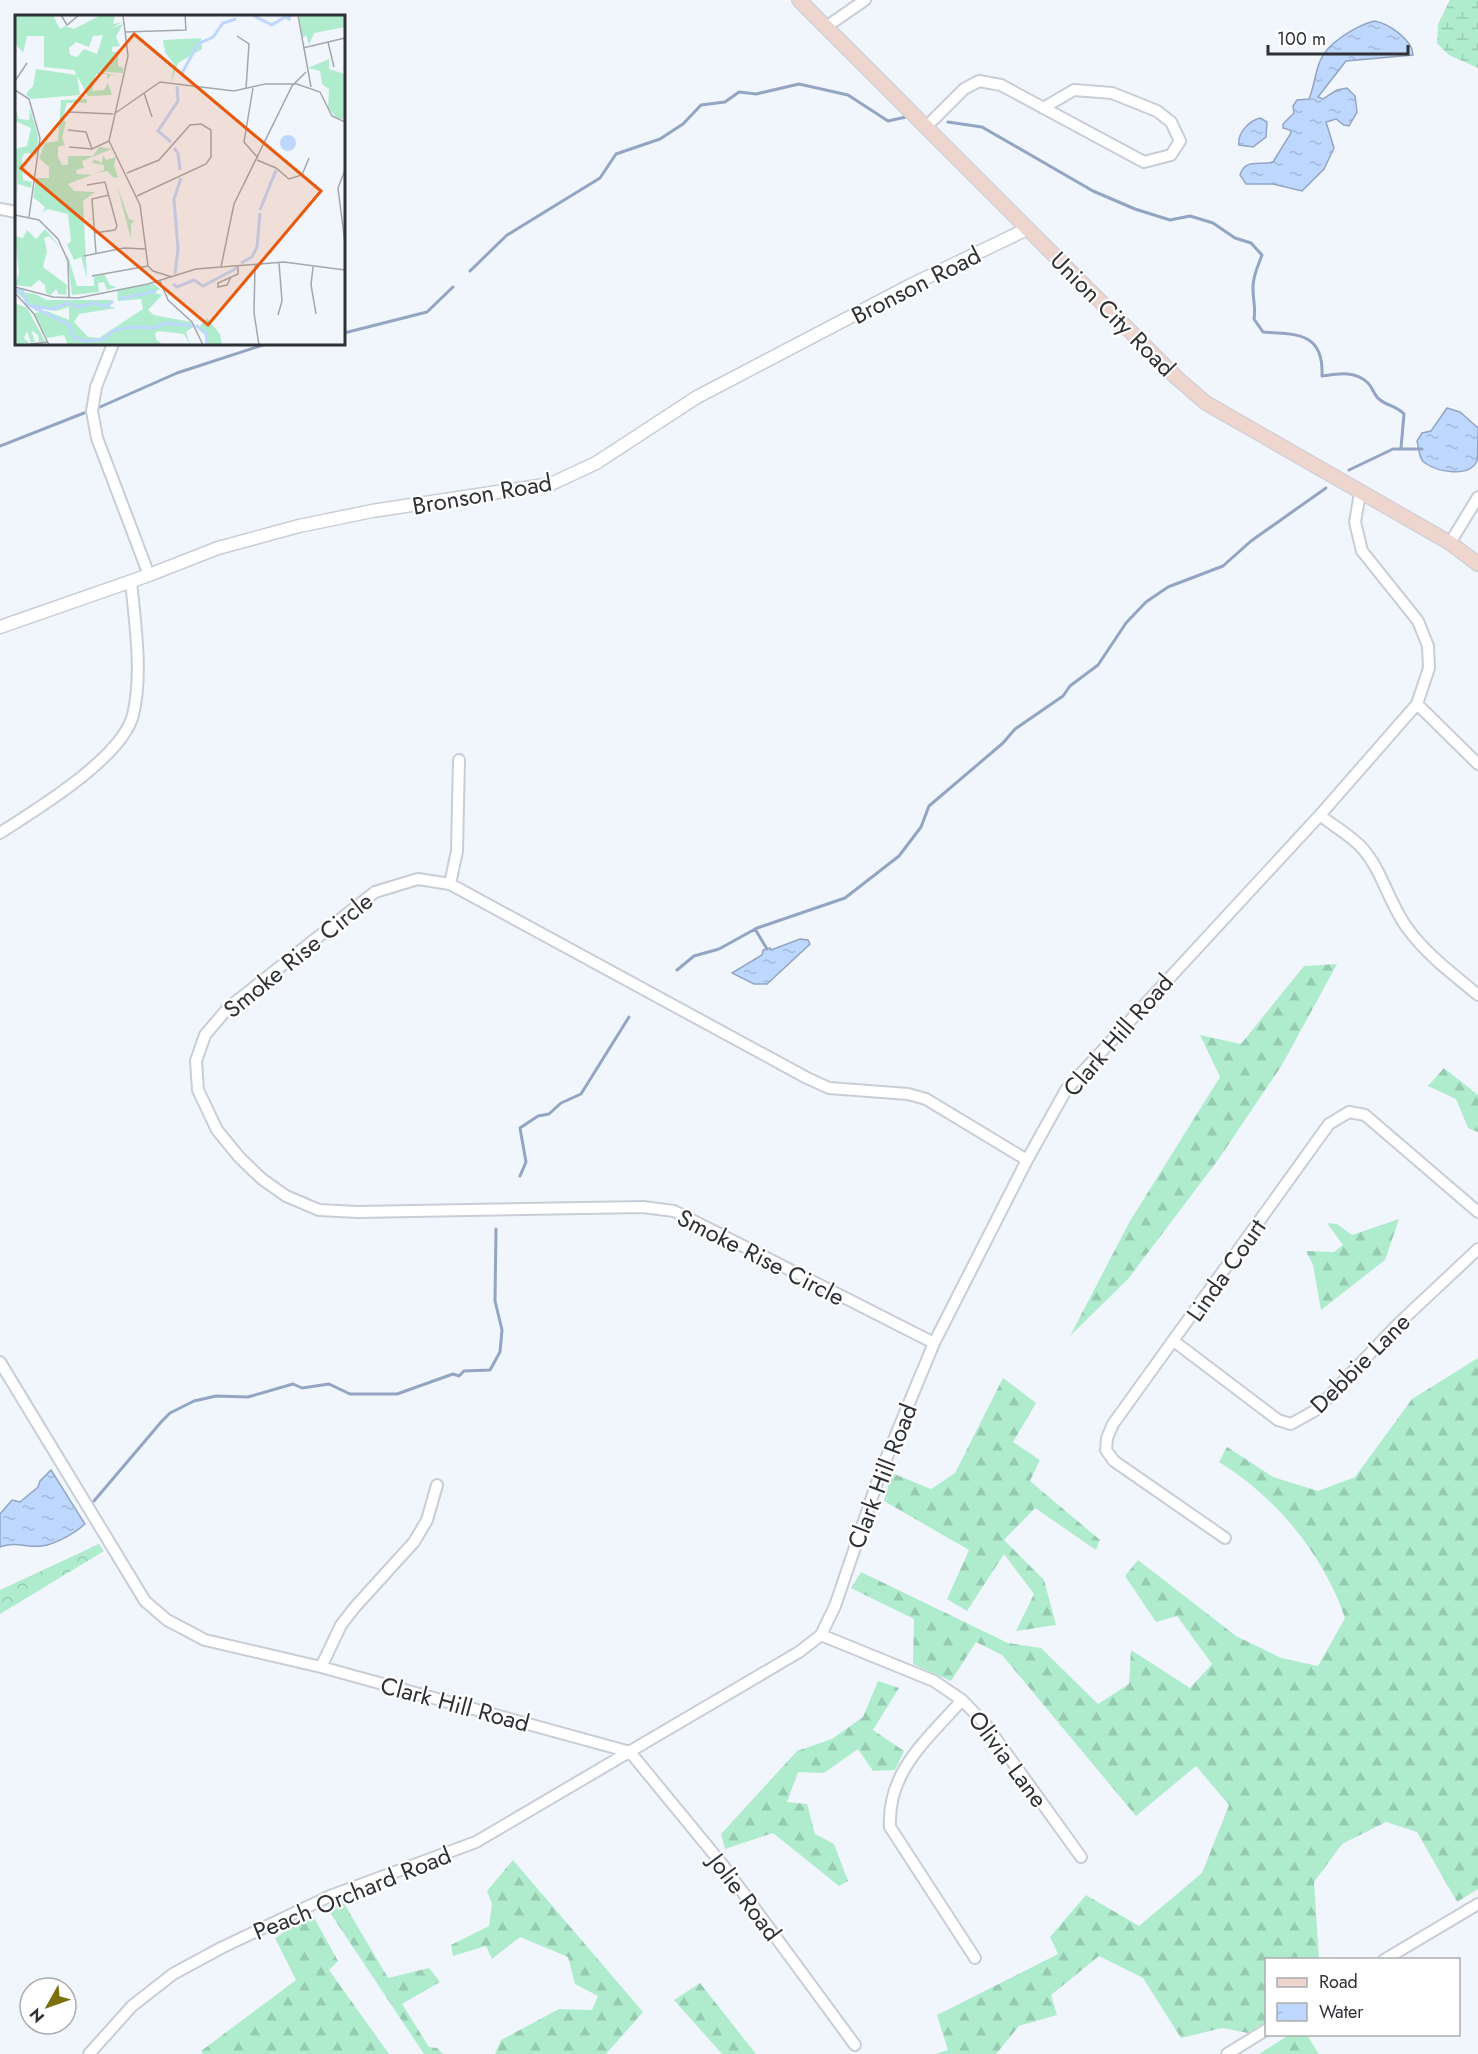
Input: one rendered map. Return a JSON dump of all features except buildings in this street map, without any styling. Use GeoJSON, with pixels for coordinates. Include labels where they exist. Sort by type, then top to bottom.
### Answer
{"type":"FeatureCollection","features":[{"type":"Feature","properties":{"kind":"main road","name":"Union City Road"},"geometry":{"type":"LineString","coordinates":[[799,0],[1177,378],[1206,403],[1450,543],[1478,564]]}},
{"type":"Feature","properties":{"kind":"street"},"geometry":{"type":"LineString","coordinates":[[826,27],[865,0]]}},
{"type":"Feature","properties":{"kind":"street"},"geometry":{"type":"LineString","coordinates":[[926,126],[964,89],[980,81],[1001,85],[1043,108],[1144,162],[1171,156],[1180,141],[1171,122],[1157,111],[1112,93],[1074,90],[1043,108]]}},
{"type":"Feature","properties":{"kind":"street"},"geometry":{"type":"LineString","coordinates":[[0,209],[15,212]]}},
{"type":"Feature","properties":{"kind":"street","name":"Bronson Road"},"geometry":{"type":"LineString","coordinates":[[0,627],[149,575],[218,548],[299,526],[372,512],[551,484],[565,479],[596,463],[698,397],[911,285],[1027,229]]}},
{"type":"Feature","properties":{"kind":"street"},"geometry":{"type":"LineString","coordinates":[[113,345],[96,387],[92,411],[100,447],[149,575]]}},
{"type":"Feature","properties":{"kind":"street","name":"Clark Hill Road"},"geometry":{"type":"LineString","coordinates":[[0,1362],[145,1601],[167,1620],[205,1640],[321,1667],[630,1752],[799,1652],[822,1635],[835,1606],[881,1471],[934,1343],[1027,1160],[1066,1090],[1320,815],[1417,704],[1429,668],[1428,646],[1418,621],[1362,551],[1355,522],[1360,493]]}},
{"type":"Feature","properties":{"kind":"street"},"geometry":{"type":"LineString","coordinates":[[1450,543],[1478,497]]}},
{"type":"Feature","properties":{"kind":"street"},"geometry":{"type":"LineString","coordinates":[[0,833],[63,790],[104,757],[122,738],[133,716],[135,693],[135,628],[131,581]]}},
{"type":"Feature","properties":{"kind":"street"},"geometry":{"type":"LineString","coordinates":[[1417,704],[1478,764]]}},
{"type":"Feature","properties":{"kind":"street"},"geometry":{"type":"LineString","coordinates":[[450,884],[457,851],[459,760]]}},
{"type":"Feature","properties":{"kind":"street"},"geometry":{"type":"LineString","coordinates":[[1320,815],[1362,848],[1377,869],[1394,909],[1409,931],[1431,956],[1478,995]]}},
{"type":"Feature","properties":{"kind":"street","name":"Smoke Rise Circle"},"geometry":{"type":"LineString","coordinates":[[934,1343],[674,1211],[643,1207],[358,1212],[319,1210],[286,1196],[240,1158],[217,1130],[198,1090],[196,1061],[205,1035],[228,1008],[375,892],[394,884],[418,879],[450,884],[807,1078],[829,1088],[908,1094],[926,1099],[1027,1160]]}},
{"type":"Feature","properties":{"kind":"street","name":"Linda Court"},"geometry":{"type":"LineString","coordinates":[[1225,1538],[1114,1461],[1106,1450],[1107,1438],[1113,1424],[1175,1342],[1329,1124],[1349,1112],[1365,1115],[1478,1212]]}},
{"type":"Feature","properties":{"kind":"street","name":"Debbie Lane"},"geometry":{"type":"LineString","coordinates":[[1175,1342],[1278,1420],[1291,1424],[1316,1410],[1398,1324],[1478,1249]]}},
{"type":"Feature","properties":{"kind":"street"},"geometry":{"type":"LineString","coordinates":[[321,1667],[341,1625],[355,1606],[414,1542],[427,1520],[437,1485]]}},
{"type":"Feature","properties":{"kind":"street","name":"Olivia Lane"},"geometry":{"type":"LineString","coordinates":[[822,1635],[934,1681],[962,1700],[986,1725],[1081,1857]]}},
{"type":"Feature","properties":{"kind":"street"},"geometry":{"type":"LineString","coordinates":[[962,1700],[910,1759],[899,1778],[889,1806],[890,1827],[975,1958]]}},
{"type":"Feature","properties":{"kind":"street","name":"Jolie Road"},"geometry":{"type":"LineString","coordinates":[[630,1752],[722,1864],[855,2045]]}},
{"type":"Feature","properties":{"kind":"street","name":"Peach Orchard Road"},"geometry":{"type":"LineString","coordinates":[[89,2054],[132,2006],[173,1974],[221,1948],[330,1896],[476,1842],[630,1752]]}},
{"type":"Feature","properties":{"kind":"street"},"geometry":{"type":"LineString","coordinates":[[1386,1958],[1478,1904]]}},
{"type":"Feature","properties":{"kind":"street"},"geometry":{"type":"LineString","coordinates":[[1227,2054],[1265,2031]]}},
{"type":"Feature","properties":{"kind":"green space"},"geometry":{"type":"Polygon","coordinates":[[[1450,0],[1478,0],[1478,68],[1449,55],[1437,43],[1438,24],[1450,0]]]}},
{"type":"Feature","properties":{"kind":"green space"},"geometry":{"type":"Polygon","coordinates":[[[1337,964],[1282,1065],[1218,1160],[1128,1279],[1070,1336],[1130,1221],[1220,1077],[1200,1035],[1241,1044],[1304,966],[1337,964]]]}},
{"type":"Feature","properties":{"kind":"green space"},"geometry":{"type":"Polygon","coordinates":[[[1444,1068],[1478,1095],[1478,1132],[1468,1128],[1456,1099],[1428,1086],[1444,1068]]]}},
{"type":"Feature","properties":{"kind":"green space"},"geometry":{"type":"Polygon","coordinates":[[[1399,1219],[1385,1260],[1321,1310],[1313,1265],[1306,1251],[1334,1252],[1343,1245],[1327,1223],[1337,1224],[1352,1235],[1399,1219]]]}},
{"type":"Feature","properties":{"kind":"green space"},"geometry":{"type":"Polygon","coordinates":[[[1478,1358],[1478,1889],[1457,1902],[1417,1832],[1386,1822],[1342,1844],[1314,1882],[1319,1958],[1265,1958],[1265,2023],[1248,2033],[1222,2028],[1181,2038],[1143,1978],[1099,1956],[1051,1995],[1057,2015],[1019,2026],[996,2054],[935,2054],[948,2050],[937,2015],[1058,1954],[1050,1937],[1086,1895],[1139,1926],[1202,1873],[1229,1805],[1196,1766],[1136,1816],[1002,1655],[976,1642],[951,1681],[913,1664],[914,1619],[851,1588],[861,1572],[1008,1643],[1041,1648],[1098,1704],[1129,1684],[1131,1650],[1190,1688],[1212,1664],[1177,1616],[1156,1622],[1125,1576],[1138,1560],[1236,1636],[1281,1658],[1318,1666],[1345,1618],[1336,1595],[1311,1550],[1295,1529],[1259,1492],[1219,1462],[1227,1447],[1273,1477],[1318,1491],[1355,1477],[1412,1399],[1478,1358]]]}},
{"type":"Feature","properties":{"kind":"green space"},"geometry":{"type":"Polygon","coordinates":[[[1003,1378],[1036,1403],[1013,1442],[1040,1460],[1030,1481],[1100,1540],[1096,1550],[1035,1508],[1004,1540],[1044,1580],[1056,1625],[1016,1631],[1034,1594],[1004,1554],[967,1611],[947,1599],[969,1550],[884,1501],[892,1473],[931,1489],[955,1473],[1003,1378]]]}},
{"type":"Feature","properties":{"kind":"green space"},"geometry":{"type":"Polygon","coordinates":[[[99,1544],[104,1551],[0,1614],[0,1590],[99,1544]]]}},
{"type":"Feature","properties":{"kind":"green space"},"geometry":{"type":"Polygon","coordinates":[[[878,1681],[899,1688],[873,1730],[904,1751],[895,1770],[873,1771],[858,1749],[824,1773],[798,1772],[787,1802],[807,1804],[815,1834],[834,1844],[848,1881],[839,1886],[773,1833],[725,1849],[721,1834],[797,1751],[832,1739],[863,1717],[878,1681]]]}},
{"type":"Feature","properties":{"kind":"green space"},"geometry":{"type":"Polygon","coordinates":[[[513,1860],[643,2012],[606,2054],[495,2054],[501,2040],[559,2009],[592,2010],[598,1996],[575,1984],[568,1957],[520,1937],[492,1959],[486,1946],[453,1956],[451,1945],[489,1926],[492,1904],[487,1891],[513,1860]]]}},
{"type":"Feature","properties":{"kind":"green space"},"geometry":{"type":"Polygon","coordinates":[[[342,1900],[388,1978],[429,1968],[440,1982],[402,2004],[429,2047],[437,2048],[443,2054],[424,2054],[327,1908],[342,1900]]]}},
{"type":"Feature","properties":{"kind":"green space"},"geometry":{"type":"Polygon","coordinates":[[[312,1914],[338,1961],[329,1970],[389,2054],[203,2054],[201,2051],[296,1980],[275,1938],[312,1914]]]}},
{"type":"Feature","properties":{"kind":"green space"},"geometry":{"type":"Polygon","coordinates":[[[700,1983],[756,2054],[722,2054],[674,2000],[700,1983]]]}},
{"type":"Feature","properties":{"kind":"green space"},"geometry":{"type":"Polygon","coordinates":[[[1287,2036],[1308,2036],[1319,2054],[1259,2054],[1287,2036]]]}},
{"type":"Feature","properties":{"kind":"water"},"geometry":{"type":"Polygon","coordinates":[[[1374,21],[1399,33],[1409,44],[1413,55],[1346,61],[1318,97],[1323,99],[1337,90],[1347,88],[1355,96],[1357,112],[1349,126],[1336,119],[1326,122],[1334,148],[1324,169],[1302,191],[1273,184],[1246,184],[1240,175],[1245,166],[1273,162],[1291,133],[1290,130],[1283,128],[1283,124],[1294,113],[1293,106],[1297,100],[1309,99],[1318,66],[1324,54],[1343,36],[1374,21]]]}},
{"type":"Feature","properties":{"kind":"water"},"geometry":{"type":"Polygon","coordinates":[[[1260,118],[1267,122],[1266,137],[1253,147],[1239,145],[1240,136],[1245,128],[1260,118]]]}},
{"type":"Feature","properties":{"kind":"water"},"geometry":{"type":"Polygon","coordinates":[[[1447,408],[1460,412],[1478,428],[1477,461],[1467,470],[1453,472],[1437,469],[1425,463],[1420,457],[1417,441],[1422,433],[1431,431],[1447,408]]]}},
{"type":"Feature","properties":{"kind":"water"},"geometry":{"type":"Polygon","coordinates":[[[800,939],[808,940],[810,944],[767,984],[754,984],[732,973],[762,955],[763,950],[770,948],[771,950],[800,939]]]}},
{"type":"Feature","properties":{"kind":"water"},"geometry":{"type":"Polygon","coordinates":[[[51,1470],[85,1524],[65,1538],[47,1545],[0,1547],[0,1514],[12,1500],[20,1502],[38,1487],[40,1481],[51,1470]]]}},
{"type":"Feature","properties":{"kind":"waterway"},"geometry":{"type":"LineString","coordinates":[[470,271],[507,235],[600,178],[616,154],[660,139],[683,124],[701,105],[725,102],[739,92],[756,94],[799,84],[848,95],[888,121],[906,117]]}},
{"type":"Feature","properties":{"kind":"waterway"},"geometry":{"type":"LineString","coordinates":[[948,122],[982,127],[1093,191],[1135,209],[1170,220],[1190,216],[1213,223],[1235,238],[1251,243],[1262,255],[1253,285],[1254,319],[1263,332],[1297,335],[1313,343],[1318,351],[1322,376],[1352,375],[1368,383],[1379,399],[1404,414],[1401,448]]}},
{"type":"Feature","properties":{"kind":"waterway"},"geometry":{"type":"LineString","coordinates":[[345,333],[427,312],[453,287]]}},
{"type":"Feature","properties":{"kind":"waterway"},"geometry":{"type":"LineString","coordinates":[[100,407],[177,373],[263,345]]}},
{"type":"Feature","properties":{"kind":"waterway"},"geometry":{"type":"LineString","coordinates":[[0,446],[84,413]]}},
{"type":"Feature","properties":{"kind":"waterway"},"geometry":{"type":"LineString","coordinates":[[1349,470],[1393,449],[1422,449]]}},
{"type":"Feature","properties":{"kind":"waterway"},"geometry":{"type":"LineString","coordinates":[[677,970],[694,956],[719,949],[757,928],[845,898],[899,856],[921,827],[929,806],[1003,743],[1015,729],[1063,696],[1070,686],[1098,665],[1126,623],[1146,602],[1168,587],[1223,566],[1251,541],[1326,488]]}},
{"type":"Feature","properties":{"kind":"waterway"},"geometry":{"type":"LineString","coordinates":[[755,929],[767,949]]}},
{"type":"Feature","properties":{"kind":"waterway"},"geometry":{"type":"LineString","coordinates":[[520,1176],[526,1162],[520,1128],[538,1116],[549,1114],[561,1103],[581,1094],[629,1017]]}},
{"type":"Feature","properties":{"kind":"waterway"},"geometry":{"type":"LineString","coordinates":[[94,1501],[162,1421],[170,1413],[194,1401],[216,1396],[248,1397],[293,1384],[302,1388],[329,1384],[350,1394],[397,1394],[453,1374],[459,1376],[464,1371],[490,1370],[500,1352],[502,1330],[495,1301],[496,1229]]}}]}
